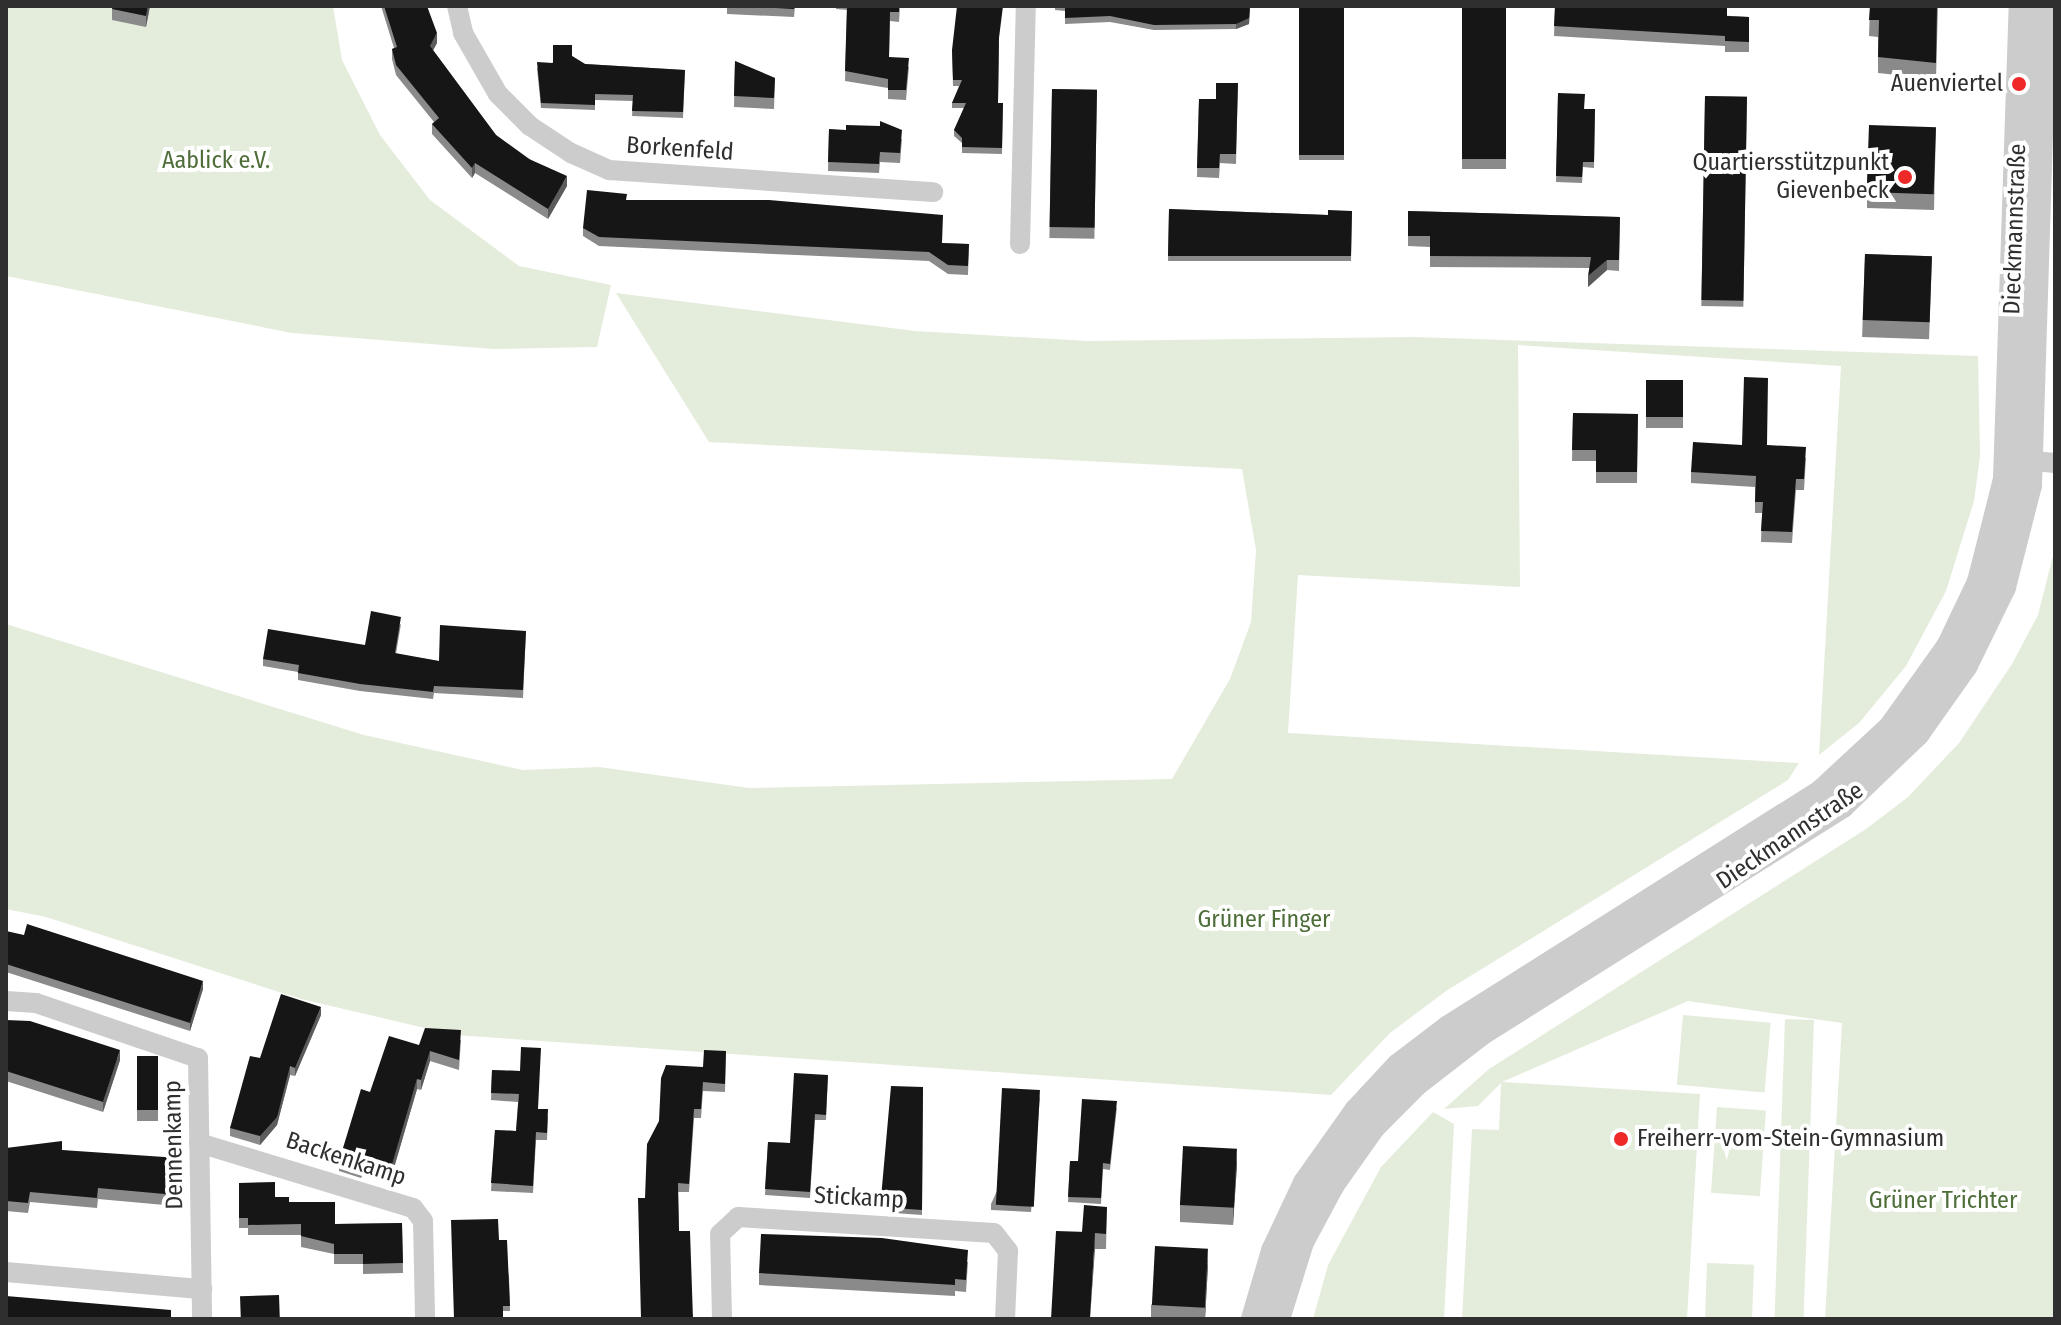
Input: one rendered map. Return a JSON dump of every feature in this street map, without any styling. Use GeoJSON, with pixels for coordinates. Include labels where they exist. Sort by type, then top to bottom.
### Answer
{"type":"FeatureCollection","features":[{"type":"Feature","properties":{"kind":"street","name":"Borkenfeld"},"geometry":{"type":"LineString","coordinates":[[457,6],[463,33],[498,94],[530,126],[609,170],[933,192]]}},
{"type":"Feature","properties":{"kind":"street"},"geometry":{"type":"LineString","coordinates":[[1020,244],[1026,6]]}},
{"type":"Feature","properties":{"kind":"street","name":"Dieckmannstraße"},"geometry":{"type":"LineString","coordinates":[[1254,1319],[1274,1251],[1306,1183],[1357,1111],[1399,1066],[1449,1028],[1821,793],[1903,715],[1949,647],[1980,582],[2001,510],[2031,460],[2022,6]]}},
{"type":"Feature","properties":{"kind":"street","name":"Dieckmannstraße"},"geometry":{"type":"LineString","coordinates":[[1277,1319],[1301,1242],[1332,1184],[1373,1126],[1416,1083],[1473,1038],[1834,811],[1917,733],[1965,665],[2003,587],[2024,515],[2031,460],[2044,6]]}},
{"type":"Feature","properties":{"kind":"street","name":"Dennenkamp"},"geometry":{"type":"LineString","coordinates":[[6,1001],[36,1003],[198,1058],[202,1319]]}},
{"type":"Feature","properties":{"kind":"street","name":"Backenkamp"},"geometry":{"type":"LineString","coordinates":[[199,1143],[413,1208],[423,1221],[425,1319]]}},
{"type":"Feature","properties":{"kind":"street","name":"Stickamp"},"geometry":{"type":"LineString","coordinates":[[722,1319],[720,1234],[738,1217],[994,1233],[1008,1251],[1005,1319]]}},
{"type":"Feature","properties":{"kind":"street"},"geometry":{"type":"LineString","coordinates":[[6,1272],[202,1289]]}},
{"type":"Feature","properties":{"kind":"green space","name":"Aablick e.V."},"geometry":{"type":"Polygon","coordinates":[[[6,6],[333,6],[342,60],[380,135],[430,200],[519,266],[611,285],[597,347],[493,349],[292,333],[6,276],[6,6]]]}},
{"type":"Feature","properties":{"kind":"green space","name":"Grüner Finger"},"geometry":{"type":"Polygon","coordinates":[[[616,293],[915,331],[1087,341],[1415,337],[1978,356],[1980,456],[1974,501],[1946,591],[1906,666],[1859,723],[1819,755],[1841,366],[1518,345],[1520,587],[1298,575],[1288,733],[1799,763],[1788,780],[1446,991],[1390,1033],[1331,1095],[455,1035],[301,999],[46,917],[6,909],[6,624],[364,735],[523,770],[599,767],[749,788],[1172,779],[1230,679],[1251,622],[1256,550],[1242,469],[709,442],[616,293]]]}},
{"type":"Feature","properties":{"kind":"green space","name":"Grüner Trichter"},"geometry":{"type":"Polygon","coordinates":[[[2055,548],[2055,1319],[1825,1319],[1842,1023],[1688,1001],[1502,1082],[1700,1094],[1687,1319],[1462,1319],[1472,1129],[1499,1130],[1501,1083],[1478,1106],[1444,1109],[1489,1069],[1866,829],[1908,797],[1959,743],[2012,664],[2038,615],[2055,548]]]}},
{"type":"Feature","properties":{"kind":"green space"},"geometry":{"type":"Polygon","coordinates":[[[1683,1015],[1771,1023],[1765,1092],[1677,1085],[1683,1015]]]}},
{"type":"Feature","properties":{"kind":"green space"},"geometry":{"type":"Polygon","coordinates":[[[1785,1019],[1814,1020],[1804,1319],[1775,1319],[1785,1019]]]}},
{"type":"Feature","properties":{"kind":"green space"},"geometry":{"type":"Polygon","coordinates":[[[1717,1107],[1766,1110],[1760,1196],[1711,1193],[1717,1107]]]}},
{"type":"Feature","properties":{"kind":"green space"},"geometry":{"type":"Polygon","coordinates":[[[1433,1112],[1454,1124],[1444,1319],[1313,1319],[1328,1265],[1381,1167],[1433,1112]]]}},
{"type":"Feature","properties":{"kind":"green space"},"geometry":{"type":"Polygon","coordinates":[[[1707,1263],[1754,1265],[1752,1319],[1705,1319],[1707,1263]]]}},
{"type":"Feature","properties":{"kind":"building"},"geometry":{"type":"Polygon","coordinates":[[[113,6],[148,6],[146,16],[112,9],[113,6]]]}},
{"type":"Feature","properties":{"kind":"building"},"geometry":{"type":"Polygon","coordinates":[[[384,6],[427,6],[437,33],[430,46],[496,135],[529,159],[567,176],[548,209],[475,163],[472,168],[432,124],[439,118],[396,65],[392,49],[397,47],[384,6]]]}},
{"type":"Feature","properties":{"kind":"building"},"geometry":{"type":"Polygon","coordinates":[[[742,6],[795,6],[794,9],[742,6]]]}},
{"type":"Feature","properties":{"kind":"building"},"geometry":{"type":"Polygon","coordinates":[[[847,6],[899,6],[899,12],[890,12],[889,57],[909,58],[906,90],[888,90],[888,79],[845,71],[847,6]]]}},
{"type":"Feature","properties":{"kind":"building"},"geometry":{"type":"Polygon","coordinates":[[[957,6],[1003,6],[998,103],[1003,103],[1002,148],[962,147],[962,138],[954,130],[966,103],[952,103],[962,80],[953,80],[952,50],[957,6]]]}},
{"type":"Feature","properties":{"kind":"building"},"geometry":{"type":"Polygon","coordinates":[[[1065,6],[1250,6],[1249,18],[1236,24],[1154,25],[1110,16],[1065,18],[1065,6]]]}},
{"type":"Feature","properties":{"kind":"building"},"geometry":{"type":"Polygon","coordinates":[[[1299,6],[1344,6],[1344,155],[1299,155],[1299,6]]]}},
{"type":"Feature","properties":{"kind":"building"},"geometry":{"type":"Polygon","coordinates":[[[1462,6],[1506,6],[1506,159],[1462,159],[1462,6]]]}},
{"type":"Feature","properties":{"kind":"building"},"geometry":{"type":"Polygon","coordinates":[[[1555,6],[1727,6],[1727,16],[1749,17],[1749,42],[1725,41],[1725,36],[1554,26],[1555,6]]]}},
{"type":"Feature","properties":{"kind":"building"},"geometry":{"type":"Polygon","coordinates":[[[1870,6],[1937,6],[1936,63],[1878,57],[1879,20],[1869,20],[1870,6]]]}},
{"type":"Feature","properties":{"kind":"building"},"geometry":{"type":"Polygon","coordinates":[[[553,45],[572,45],[572,56],[585,64],[685,70],[683,112],[632,111],[633,95],[595,94],[595,105],[541,103],[537,62],[553,63],[553,45]]]}},
{"type":"Feature","properties":{"kind":"building"},"geometry":{"type":"Polygon","coordinates":[[[735,61],[775,78],[774,98],[734,96],[735,61]]]}},
{"type":"Feature","properties":{"kind":"building"},"geometry":{"type":"Polygon","coordinates":[[[1216,83],[1238,83],[1236,154],[1220,154],[1219,168],[1197,168],[1199,99],[1216,99],[1216,83]]]}},
{"type":"Feature","properties":{"kind":"building"},"geometry":{"type":"Polygon","coordinates":[[[1052,89],[1097,90],[1095,228],[1050,227],[1052,89]]]}},
{"type":"Feature","properties":{"kind":"building"},"geometry":{"type":"Polygon","coordinates":[[[1558,93],[1585,94],[1584,109],[1595,109],[1594,162],[1583,162],[1582,177],[1556,176],[1558,93]]]}},
{"type":"Feature","properties":{"kind":"building"},"geometry":{"type":"Polygon","coordinates":[[[1705,96],[1747,97],[1743,301],[1701,300],[1705,96]]]}},
{"type":"Feature","properties":{"kind":"building"},"geometry":{"type":"Polygon","coordinates":[[[880,121],[902,130],[900,153],[880,152],[879,164],[828,162],[829,129],[846,130],[846,125],[880,126],[880,121]]]}},
{"type":"Feature","properties":{"kind":"building","name":"Quartiersstützpunkt Gievenbeck"},"geometry":{"type":"Polygon","coordinates":[[[1869,125],[1936,127],[1934,194],[1867,192],[1869,125]]]}},
{"type":"Feature","properties":{"kind":"building"},"geometry":{"type":"Polygon","coordinates":[[[587,190],[627,194],[626,200],[769,200],[943,215],[942,243],[969,244],[968,266],[948,265],[929,252],[599,237],[583,228],[587,190]]]}},
{"type":"Feature","properties":{"kind":"building"},"geometry":{"type":"Polygon","coordinates":[[[1169,209],[1328,215],[1328,210],[1352,211],[1351,256],[1168,256],[1169,209]]]}},
{"type":"Feature","properties":{"kind":"building"},"geometry":{"type":"Polygon","coordinates":[[[1408,211],[1620,217],[1619,260],[1607,260],[1588,276],[1591,257],[1430,256],[1430,236],[1408,236],[1408,211]]]}},
{"type":"Feature","properties":{"kind":"building"},"geometry":{"type":"Polygon","coordinates":[[[1865,254],[1932,256],[1930,322],[1863,320],[1865,254]]]}},
{"type":"Feature","properties":{"kind":"building"},"geometry":{"type":"Polygon","coordinates":[[[1744,377],[1768,378],[1767,445],[1806,447],[1804,479],[1796,479],[1792,532],[1761,531],[1763,502],[1755,502],[1756,476],[1691,472],[1693,442],[1742,445],[1744,377]]]}},
{"type":"Feature","properties":{"kind":"building"},"geometry":{"type":"Polygon","coordinates":[[[1646,380],[1683,380],[1683,417],[1646,417],[1646,380]]]}},
{"type":"Feature","properties":{"kind":"building"},"geometry":{"type":"Polygon","coordinates":[[[1573,413],[1638,414],[1637,472],[1596,472],[1596,450],[1572,450],[1573,413]]]}},
{"type":"Feature","properties":{"kind":"building"},"geometry":{"type":"Polygon","coordinates":[[[371,611],[401,617],[395,653],[439,661],[440,625],[526,631],[523,690],[434,686],[433,692],[360,684],[298,673],[299,665],[263,659],[268,629],[365,645],[371,611]]]}},
{"type":"Feature","properties":{"kind":"building"},"geometry":{"type":"Polygon","coordinates":[[[27,924],[203,981],[190,1023],[6,964],[6,931],[24,935],[27,924]]]}},
{"type":"Feature","properties":{"kind":"building"},"geometry":{"type":"Polygon","coordinates":[[[281,994],[321,1007],[295,1068],[290,1066],[277,1117],[260,1136],[230,1128],[250,1056],[260,1058],[281,994]]]}},
{"type":"Feature","properties":{"kind":"building"},"geometry":{"type":"Polygon","coordinates":[[[6,1020],[30,1021],[120,1050],[103,1102],[6,1071],[6,1020]]]}},
{"type":"Feature","properties":{"kind":"building"},"geometry":{"type":"Polygon","coordinates":[[[425,1028],[461,1030],[459,1060],[430,1051],[421,1080],[417,1079],[391,1168],[364,1159],[361,1168],[339,1161],[361,1089],[370,1092],[389,1036],[419,1045],[425,1028]]]}},
{"type":"Feature","properties":{"kind":"building"},"geometry":{"type":"Polygon","coordinates":[[[521,1047],[541,1048],[538,1109],[548,1109],[547,1133],[536,1132],[533,1186],[491,1183],[495,1130],[516,1131],[519,1094],[491,1093],[492,1070],[520,1071],[521,1047]]]}},
{"type":"Feature","properties":{"kind":"building"},"geometry":{"type":"Polygon","coordinates":[[[704,1050],[726,1051],[725,1084],[703,1082],[701,1109],[694,1109],[689,1184],[678,1183],[679,1231],[690,1231],[693,1319],[641,1319],[638,1198],[645,1198],[647,1144],[659,1121],[661,1078],[666,1065],[703,1067],[704,1050]]]}},
{"type":"Feature","properties":{"kind":"building"},"geometry":{"type":"Polygon","coordinates":[[[137,1056],[158,1056],[158,1110],[137,1110],[137,1056]]]}},
{"type":"Feature","properties":{"kind":"building"},"geometry":{"type":"Polygon","coordinates":[[[794,1073],[828,1075],[826,1115],[815,1114],[810,1192],[765,1189],[768,1142],[790,1143],[794,1073]]]}},
{"type":"Feature","properties":{"kind":"building"},"geometry":{"type":"Polygon","coordinates":[[[891,1086],[923,1087],[922,1210],[894,1208],[894,1199],[881,1198],[891,1086]]]}},
{"type":"Feature","properties":{"kind":"building"},"geometry":{"type":"Polygon","coordinates":[[[1002,1088],[1040,1090],[1034,1207],[996,1205],[1002,1088]]]}},
{"type":"Feature","properties":{"kind":"building"},"geometry":{"type":"Polygon","coordinates":[[[1082,1099],[1117,1101],[1110,1164],[1103,1163],[1101,1198],[1068,1197],[1070,1161],[1078,1161],[1082,1099]]]}},
{"type":"Feature","properties":{"kind":"building"},"geometry":{"type":"Polygon","coordinates":[[[62,1141],[62,1150],[179,1158],[176,1195],[98,1188],[97,1198],[30,1192],[28,1203],[6,1201],[6,1148],[62,1141]]]}},
{"type":"Feature","properties":{"kind":"building"},"geometry":{"type":"Polygon","coordinates":[[[1183,1146],[1237,1149],[1234,1208],[1180,1205],[1183,1146]]]}},
{"type":"Feature","properties":{"kind":"building"},"geometry":{"type":"Polygon","coordinates":[[[275,1182],[275,1197],[289,1197],[289,1202],[335,1202],[335,1224],[402,1223],[403,1263],[363,1264],[363,1254],[334,1254],[334,1244],[301,1236],[301,1224],[248,1225],[248,1218],[239,1218],[239,1183],[275,1182]]]}},
{"type":"Feature","properties":{"kind":"building"},"geometry":{"type":"Polygon","coordinates":[[[1084,1205],[1107,1207],[1106,1234],[1095,1233],[1090,1319],[1051,1319],[1056,1231],[1082,1232],[1084,1205]]]}},
{"type":"Feature","properties":{"kind":"building"},"geometry":{"type":"Polygon","coordinates":[[[498,1219],[499,1240],[507,1240],[510,1306],[503,1306],[503,1319],[454,1319],[451,1220],[498,1219]]]}},
{"type":"Feature","properties":{"kind":"building"},"geometry":{"type":"Polygon","coordinates":[[[761,1234],[882,1238],[968,1250],[966,1280],[955,1279],[955,1285],[759,1273],[761,1234]]]}},
{"type":"Feature","properties":{"kind":"building"},"geometry":{"type":"Polygon","coordinates":[[[1155,1246],[1208,1249],[1205,1308],[1152,1305],[1155,1246]]]}},
{"type":"Feature","properties":{"kind":"building"},"geometry":{"type":"Polygon","coordinates":[[[279,1295],[280,1319],[241,1319],[240,1296],[279,1295]]]}},
{"type":"Feature","properties":{"kind":"building"},"geometry":{"type":"Polygon","coordinates":[[[6,1296],[171,1310],[171,1319],[6,1319],[6,1296]]]}},
{"type":"Feature","properties":{"kind":"place","name":"Auenviertel"},"geometry":{"type":"Point","coordinates":[2019,84]}},
{"type":"Feature","properties":{"kind":"place","name":"Quartiersstützpunkt Gievenbeck"},"geometry":{"type":"Point","coordinates":[1905,177]}},
{"type":"Feature","properties":{"kind":"place","name":"Freiherr-vom-Stein-Gymnasium"},"geometry":{"type":"Point","coordinates":[1621,1139]}}]}
